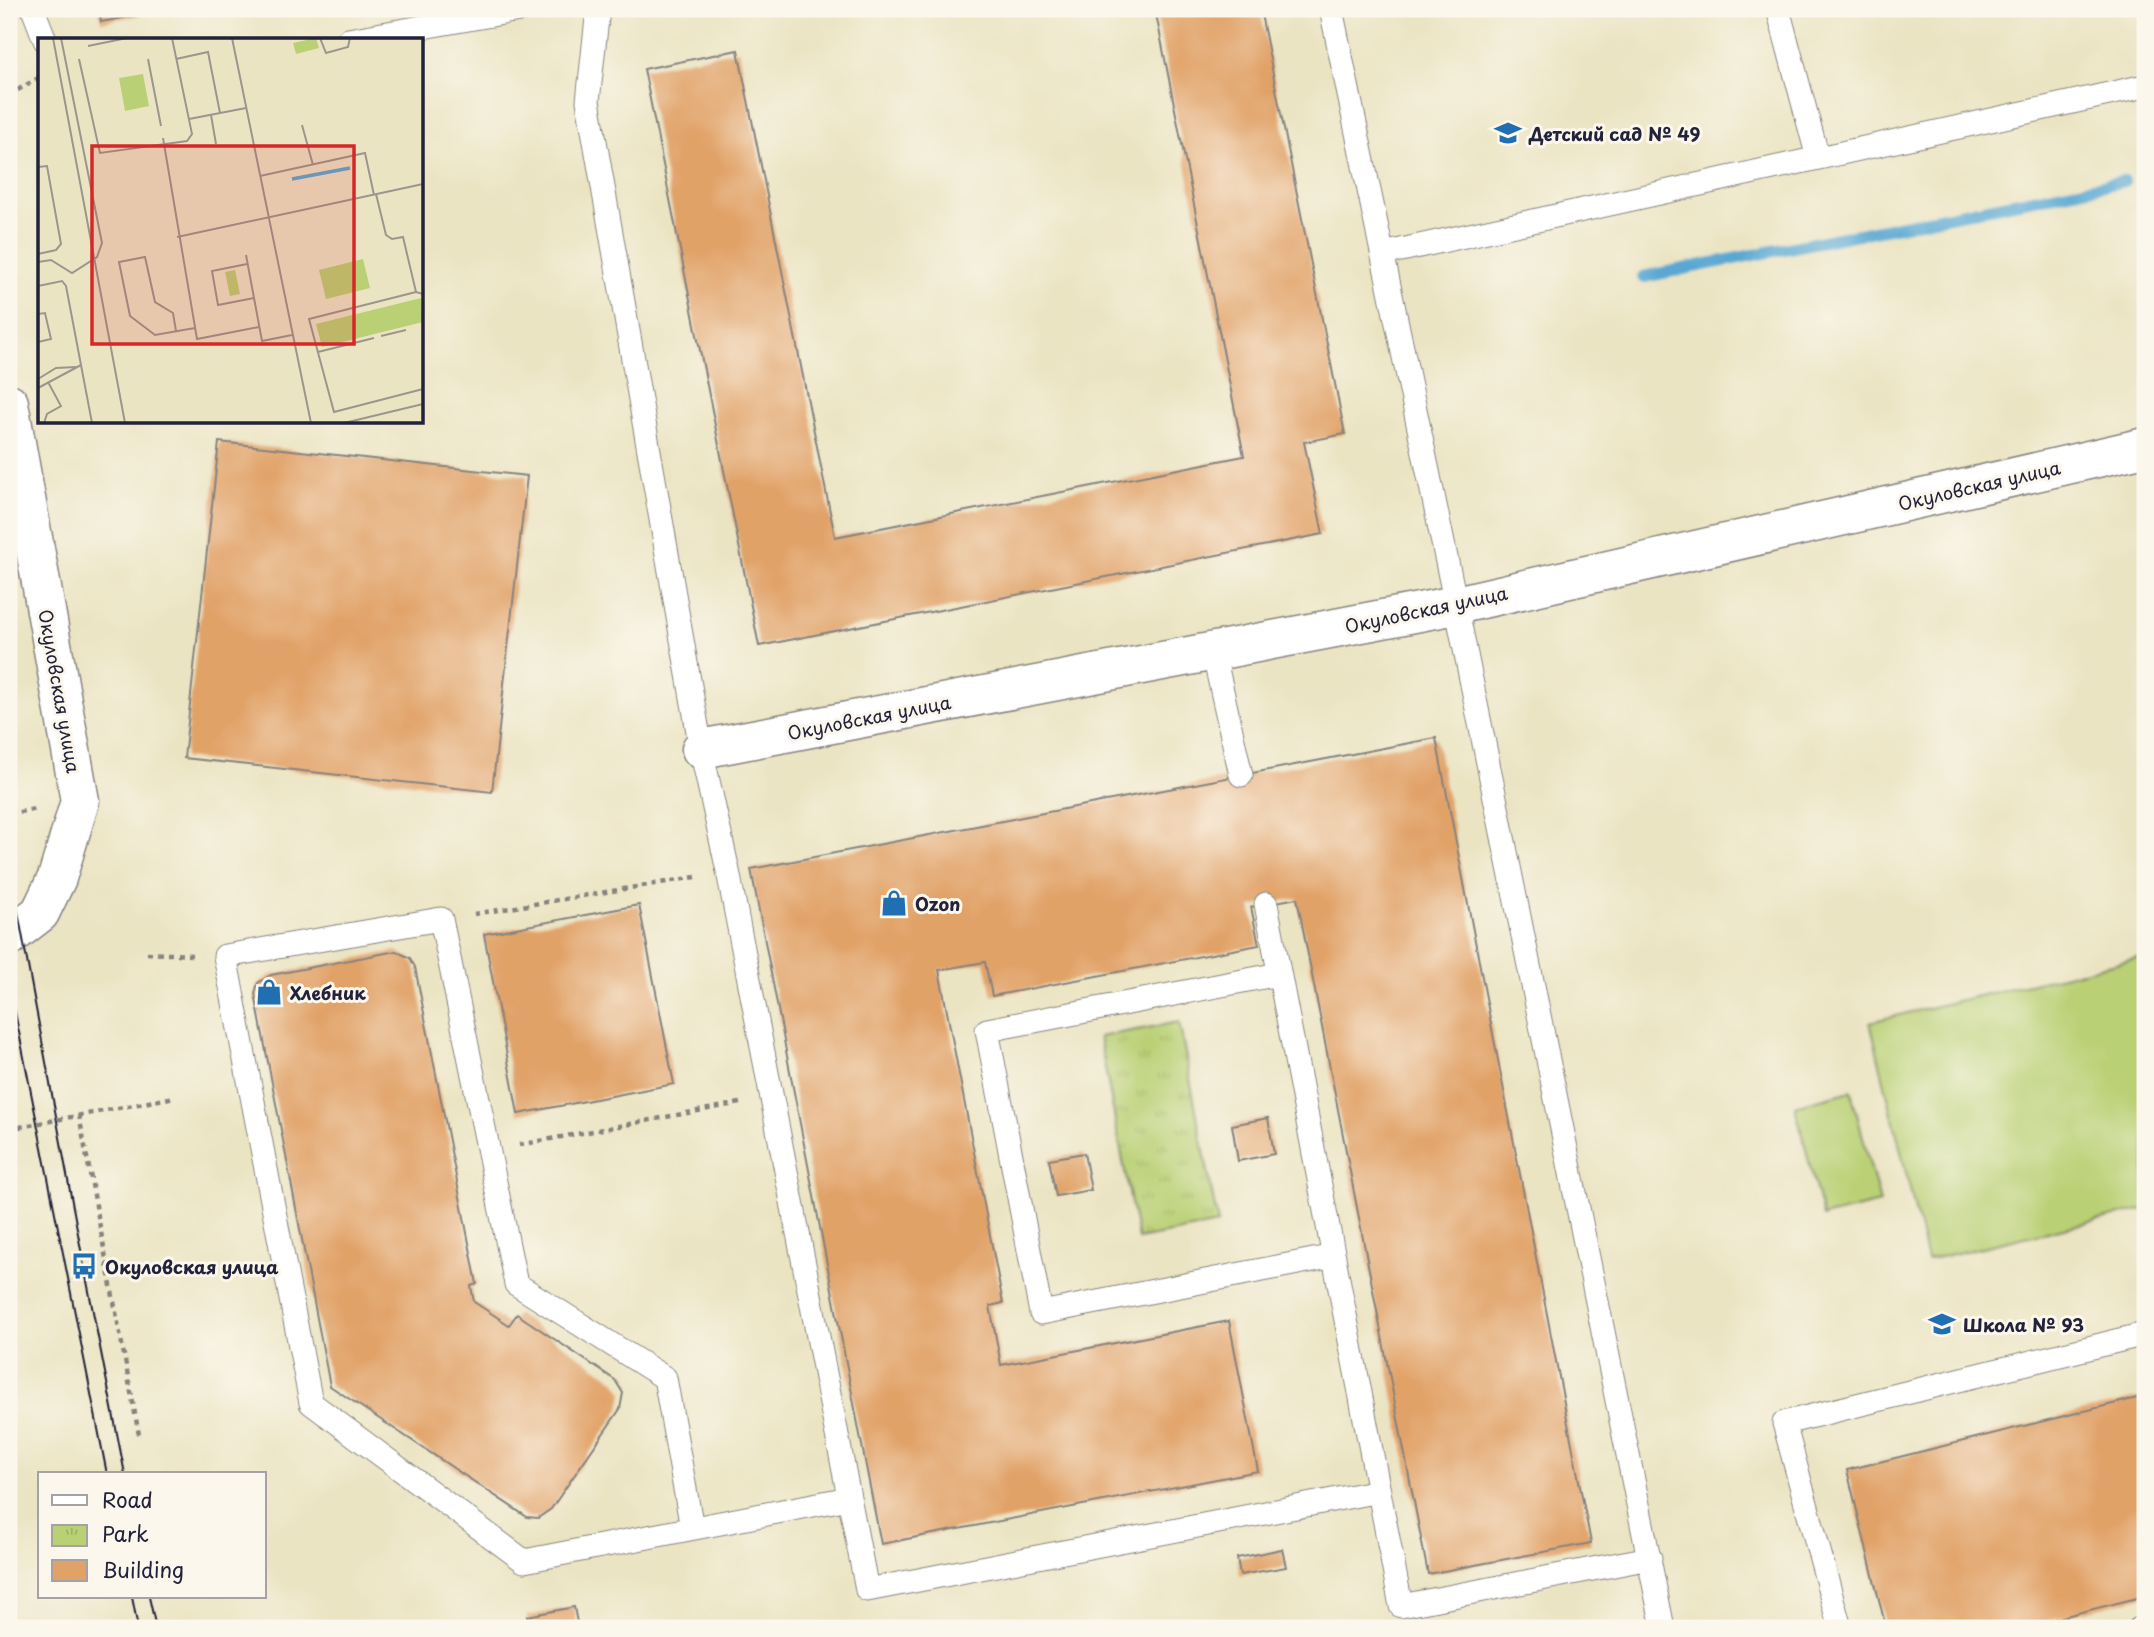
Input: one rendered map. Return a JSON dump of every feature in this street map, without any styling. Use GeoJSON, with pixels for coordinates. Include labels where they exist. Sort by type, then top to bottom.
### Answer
{"type":"FeatureCollection","features":[{"type":"Feature","properties":{"kind":"street","name":"Окуловская улица"},"geometry":{"type":"LineString","coordinates":[[9,937],[40,913],[57,878],[80,801],[11,414]]}},
{"type":"Feature","properties":{"kind":"street","name":"Окуловская улица"},"geometry":{"type":"LineString","coordinates":[[701,749],[1456,605],[2145,447]]}},
{"type":"Feature","properties":{"kind":"lane"},"geometry":{"type":"LineString","coordinates":[[33,9],[44,38]]}},
{"type":"Feature","properties":{"kind":"lane"},"geometry":{"type":"LineString","coordinates":[[359,38],[525,9]]}},
{"type":"Feature","properties":{"kind":"lane"},"geometry":{"type":"LineString","coordinates":[[598,9],[588,101],[701,749],[728,872],[867,1590],[1379,1491]]}},
{"type":"Feature","properties":{"kind":"lane"},"geometry":{"type":"LineString","coordinates":[[1331,9],[1456,605],[1663,1628]]}},
{"type":"Feature","properties":{"kind":"lane"},"geometry":{"type":"LineString","coordinates":[[1778,9],[1818,158]]}},
{"type":"Feature","properties":{"kind":"lane"},"geometry":{"type":"LineString","coordinates":[[1383,254],[2145,86]]}},
{"type":"Feature","properties":{"kind":"lane"},"geometry":{"type":"LineString","coordinates":[[1213,651],[1241,775]]}},
{"type":"Feature","properties":{"kind":"lane"},"geometry":{"type":"LineString","coordinates":[[1266,904],[1401,1606],[1650,1558]]}},
{"type":"Feature","properties":{"kind":"lane"},"geometry":{"type":"LineString","coordinates":[[692,1528],[665,1378],[516,1284],[441,919],[225,956],[311,1403],[524,1561],[849,1498]]}},
{"type":"Feature","properties":{"kind":"lane"},"geometry":{"type":"LineString","coordinates":[[1279,974],[986,1030],[1041,1313],[1334,1256]]}},
{"type":"Feature","properties":{"kind":"lane"},"geometry":{"type":"LineString","coordinates":[[1840,1628],[1784,1423],[2145,1334]]}},
{"type":"Feature","properties":{"kind":"path"},"geometry":{"type":"LineString","coordinates":[[9,96],[38,77]]}},
{"type":"Feature","properties":{"kind":"path"},"geometry":{"type":"LineString","coordinates":[[9,814],[26,811]]}},
{"type":"Feature","properties":{"kind":"path"},"geometry":{"type":"LineString","coordinates":[[441,919],[728,872]]}},
{"type":"Feature","properties":{"kind":"path"},"geometry":{"type":"LineString","coordinates":[[147,953],[225,956]]}},
{"type":"Feature","properties":{"kind":"path"},"geometry":{"type":"LineString","coordinates":[[9,1129],[175,1097]]}},
{"type":"Feature","properties":{"kind":"path"},"geometry":{"type":"LineString","coordinates":[[487,1151],[772,1097]]}},
{"type":"Feature","properties":{"kind":"path"},"geometry":{"type":"LineString","coordinates":[[79,1115],[139,1435]]}},
{"type":"Feature","properties":{"kind":"green space"},"geometry":{"type":"Polygon","coordinates":[[[2145,956],[2145,1209],[1927,1260],[1870,1022],[2145,956]]]}},
{"type":"Feature","properties":{"kind":"green space"},"geometry":{"type":"Polygon","coordinates":[[[1179,1022],[1218,1224],[1138,1239],[1099,1037],[1179,1022]]]}},
{"type":"Feature","properties":{"kind":"green space"},"geometry":{"type":"Polygon","coordinates":[[[1851,1091],[1880,1203],[1823,1217],[1795,1106],[1851,1091]]]}},
{"type":"Feature","properties":{"kind":"building"},"geometry":{"type":"Polygon","coordinates":[[[99,9],[166,9],[166,10],[101,22],[99,9]]]}},
{"type":"Feature","properties":{"kind":"building"},"geometry":{"type":"Polygon","coordinates":[[[1155,9],[1260,9],[1345,434],[1304,442],[1323,534],[759,646],[644,69],[738,50],[835,537],[1244,456],[1155,9]]]}},
{"type":"Feature","properties":{"kind":"building"},"geometry":{"type":"Polygon","coordinates":[[[219,442],[527,476],[492,792],[184,758],[219,442]]]}},
{"type":"Feature","properties":{"kind":"building"},"geometry":{"type":"Polygon","coordinates":[[[1436,738],[1591,1543],[1428,1574],[1297,898],[1251,907],[1259,945],[992,996],[985,962],[939,970],[1003,1303],[990,1306],[1001,1365],[1229,1321],[1258,1471],[881,1544],[751,869],[1436,738]]]}},
{"type":"Feature","properties":{"kind":"building"},"geometry":{"type":"Polygon","coordinates":[[[639,905],[674,1084],[518,1114],[484,934],[639,905]]]}},
{"type":"Feature","properties":{"kind":"building"},"geometry":{"type":"Polygon","coordinates":[[[396,951],[410,958],[415,967],[477,1284],[471,1286],[474,1302],[509,1325],[517,1314],[615,1380],[623,1393],[620,1409],[551,1509],[538,1518],[527,1517],[330,1386],[255,994],[258,983],[271,975],[396,951]]]}},
{"type":"Feature","properties":{"kind":"building"},"geometry":{"type":"Polygon","coordinates":[[[1268,1118],[1274,1154],[1238,1161],[1232,1125],[1268,1118]]]}},
{"type":"Feature","properties":{"kind":"building"},"geometry":{"type":"Polygon","coordinates":[[[1084,1153],[1091,1190],[1056,1196],[1049,1159],[1084,1153]]]}},
{"type":"Feature","properties":{"kind":"building"},"geometry":{"type":"Polygon","coordinates":[[[2145,1396],[2145,1596],[2018,1628],[1886,1628],[1847,1470],[2145,1396]]]}},
{"type":"Feature","properties":{"kind":"building"},"geometry":{"type":"Polygon","coordinates":[[[1282,1549],[1286,1567],[1240,1575],[1237,1558],[1282,1549]]]}},
{"type":"Feature","properties":{"kind":"building"},"geometry":{"type":"Polygon","coordinates":[[[574,1607],[578,1628],[529,1628],[527,1616],[574,1607]]]}},
{"type":"Feature","properties":{"kind":"waterway"},"geometry":{"type":"LineString","coordinates":[[1643,277],[2124,181]]}},
{"type":"Feature","properties":{"kind":"tram line"},"geometry":{"type":"LineString","coordinates":[[9,864],[125,1472]]}},
{"type":"Feature","properties":{"kind":"tram line"},"geometry":{"type":"LineString","coordinates":[[9,982],[107,1472]]}},
{"type":"Feature","properties":{"kind":"tram line"},"geometry":{"type":"LineString","coordinates":[[132,1598],[138,1628]]}},
{"type":"Feature","properties":{"kind":"tram line"},"geometry":{"type":"LineString","coordinates":[[149,1598],[156,1628]]}},
{"type":"Feature","properties":{"kind":"place","name":"Детский сад № 49"},"geometry":{"type":"Point","coordinates":[1508,133]}},
{"type":"Feature","properties":{"kind":"place","name":"Ozon"},"geometry":{"type":"Point","coordinates":[894,903]}},
{"type":"Feature","properties":{"kind":"place","name":"Хлебник"},"geometry":{"type":"Point","coordinates":[269,992]}},
{"type":"Feature","properties":{"kind":"place","name":"Окуловская улица"},"geometry":{"type":"Point","coordinates":[84,1266]}},
{"type":"Feature","properties":{"kind":"place","name":"Школа № 93"},"geometry":{"type":"Point","coordinates":[1942,1324]}}]}
